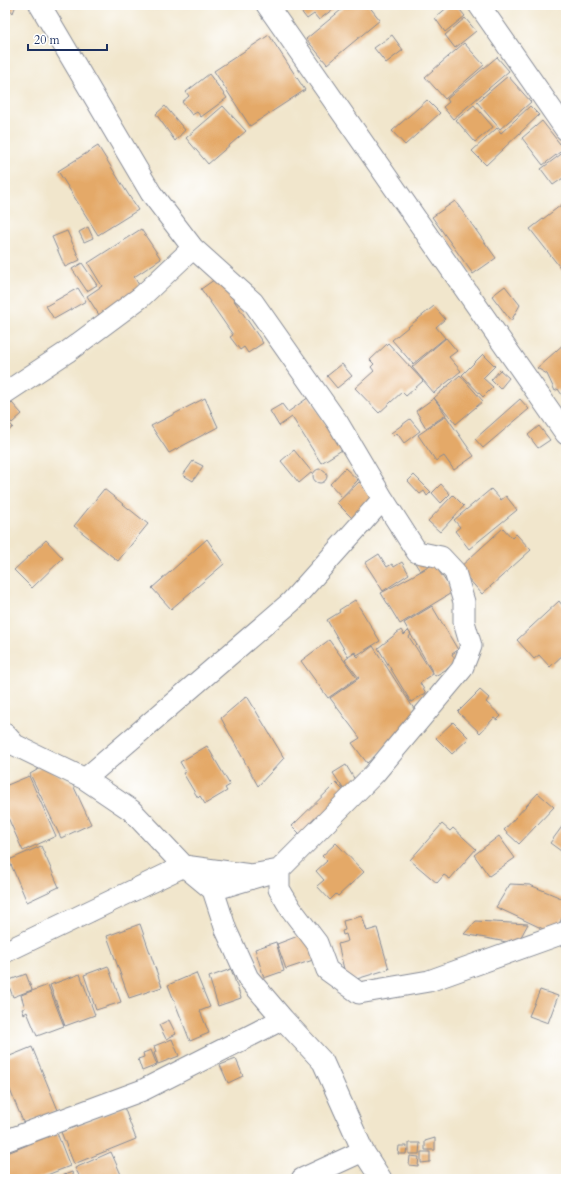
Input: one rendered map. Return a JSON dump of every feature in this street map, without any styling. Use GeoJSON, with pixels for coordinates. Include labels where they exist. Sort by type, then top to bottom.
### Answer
{"type":"FeatureCollection","features":[{"type":"Feature","properties":{"kind":"street"},"geometry":{"type":"LineString","coordinates":[[40,5],[151,193],[194,248],[253,302],[338,423],[382,499],[417,552],[441,558],[455,572],[464,602],[464,622],[471,646],[462,669],[375,773],[279,870],[213,890]]}},
{"type":"Feature","properties":{"kind":"street"},"geometry":{"type":"LineString","coordinates":[[267,5],[566,434]]}},
{"type":"Feature","properties":{"kind":"street"},"geometry":{"type":"LineString","coordinates":[[479,5],[566,130]]}},
{"type":"Feature","properties":{"kind":"street"},"geometry":{"type":"LineString","coordinates":[[5,393],[67,352],[142,297],[194,248]]}},
{"type":"Feature","properties":{"kind":"street"},"geometry":{"type":"LineString","coordinates":[[85,779],[291,602],[382,499]]}},
{"type":"Feature","properties":{"kind":"street"},"geometry":{"type":"LineString","coordinates":[[5,734],[15,745],[85,779],[131,810],[184,866],[213,890],[226,930],[248,978],[323,1062],[363,1150],[381,1179]]}},
{"type":"Feature","properties":{"kind":"street"},"geometry":{"type":"LineString","coordinates":[[5,952],[184,866],[251,875],[279,870]]}},
{"type":"Feature","properties":{"kind":"street"},"geometry":{"type":"LineString","coordinates":[[279,870],[279,889],[291,910],[317,943],[327,970],[359,993],[429,981],[566,932]]}},
{"type":"Feature","properties":{"kind":"street"},"geometry":{"type":"LineString","coordinates":[[5,1141],[143,1090],[283,1019]]}},
{"type":"Feature","properties":{"kind":"street"},"geometry":{"type":"LineString","coordinates":[[302,1179],[363,1150]]}},
{"type":"Feature","properties":{"kind":"building"},"geometry":{"type":"Polygon","coordinates":[[[5,5],[16,5],[13,13],[9,8],[5,10],[5,5]]]}},
{"type":"Feature","properties":{"kind":"building"},"geometry":{"type":"Polygon","coordinates":[[[296,5],[338,5],[319,20],[314,14],[307,19],[296,5]]]}},
{"type":"Feature","properties":{"kind":"building"},"geometry":{"type":"Polygon","coordinates":[[[347,5],[368,5],[380,20],[327,64],[306,39],[347,5]]]}},
{"type":"Feature","properties":{"kind":"building"},"geometry":{"type":"Polygon","coordinates":[[[450,5],[456,5],[465,16],[445,32],[435,18],[450,5]]]}},
{"type":"Feature","properties":{"kind":"building"},"geometry":{"type":"Polygon","coordinates":[[[465,18],[476,31],[455,48],[445,35],[465,18]]]}},
{"type":"Feature","properties":{"kind":"building"},"geometry":{"type":"Polygon","coordinates":[[[269,35],[305,90],[250,126],[214,71],[269,35]]]}},
{"type":"Feature","properties":{"kind":"building"},"geometry":{"type":"Polygon","coordinates":[[[392,35],[403,50],[386,63],[374,48],[392,35]]]}},
{"type":"Feature","properties":{"kind":"building"},"geometry":{"type":"Polygon","coordinates":[[[464,43],[484,65],[445,99],[425,77],[464,43]]]}},
{"type":"Feature","properties":{"kind":"building"},"geometry":{"type":"Polygon","coordinates":[[[497,57],[509,71],[453,119],[443,107],[449,102],[447,99],[497,57]]]}},
{"type":"Feature","properties":{"kind":"building"},"geometry":{"type":"Polygon","coordinates":[[[209,74],[227,98],[201,117],[197,112],[192,115],[182,102],[189,96],[186,92],[209,74]]]}},
{"type":"Feature","properties":{"kind":"building"},"geometry":{"type":"Polygon","coordinates":[[[508,76],[531,102],[500,129],[477,102],[508,76]]]}},
{"type":"Feature","properties":{"kind":"building"},"geometry":{"type":"Polygon","coordinates":[[[427,100],[440,113],[405,145],[392,131],[427,100]]]}},
{"type":"Feature","properties":{"kind":"building"},"geometry":{"type":"Polygon","coordinates":[[[474,105],[493,127],[475,142],[456,120],[474,105]]]}},
{"type":"Feature","properties":{"kind":"building"},"geometry":{"type":"Polygon","coordinates":[[[165,106],[185,130],[175,141],[156,114],[165,106]]]}},
{"type":"Feature","properties":{"kind":"building"},"geometry":{"type":"Polygon","coordinates":[[[223,106],[246,131],[208,164],[186,138],[223,106]]]}},
{"type":"Feature","properties":{"kind":"building"},"geometry":{"type":"Polygon","coordinates":[[[530,106],[539,115],[486,165],[472,151],[497,128],[501,133],[530,106]]]}},
{"type":"Feature","properties":{"kind":"building"},"geometry":{"type":"Polygon","coordinates":[[[542,121],[564,149],[543,165],[522,138],[542,121]]]}},
{"type":"Feature","properties":{"kind":"building"},"geometry":{"type":"Polygon","coordinates":[[[98,146],[138,210],[98,235],[58,171],[98,146]]]}},
{"type":"Feature","properties":{"kind":"building"},"geometry":{"type":"Polygon","coordinates":[[[564,152],[566,154],[566,176],[553,185],[541,169],[564,152]]]}},
{"type":"Feature","properties":{"kind":"building"},"geometry":{"type":"Polygon","coordinates":[[[455,201],[496,258],[473,274],[432,217],[455,201]]]}},
{"type":"Feature","properties":{"kind":"building"},"geometry":{"type":"Polygon","coordinates":[[[565,202],[566,203],[566,275],[530,229],[565,202]]]}},
{"type":"Feature","properties":{"kind":"building"},"geometry":{"type":"Polygon","coordinates":[[[88,227],[93,238],[84,242],[79,232],[88,227]]]}},
{"type":"Feature","properties":{"kind":"building"},"geometry":{"type":"Polygon","coordinates":[[[141,229],[161,259],[134,277],[143,291],[101,318],[87,296],[102,286],[88,263],[141,229]]]}},
{"type":"Feature","properties":{"kind":"building"},"geometry":{"type":"Polygon","coordinates":[[[67,231],[80,260],[65,267],[52,237],[67,231]]]}},
{"type":"Feature","properties":{"kind":"building"},"geometry":{"type":"Polygon","coordinates":[[[82,263],[97,285],[87,291],[72,269],[82,263]]]}},
{"type":"Feature","properties":{"kind":"building"},"geometry":{"type":"Polygon","coordinates":[[[218,277],[263,343],[248,353],[244,347],[240,350],[230,337],[233,335],[201,289],[218,277]]]}},
{"type":"Feature","properties":{"kind":"building"},"geometry":{"type":"Polygon","coordinates":[[[505,286],[520,305],[511,321],[492,296],[505,286]]]}},
{"type":"Feature","properties":{"kind":"building"},"geometry":{"type":"Polygon","coordinates":[[[78,288],[86,301],[54,319],[46,306],[78,288]]]}},
{"type":"Feature","properties":{"kind":"building"},"geometry":{"type":"Polygon","coordinates":[[[434,306],[445,319],[436,327],[445,338],[413,364],[392,340],[434,306]]]}},
{"type":"Feature","properties":{"kind":"building"},"geometry":{"type":"Polygon","coordinates":[[[446,338],[457,351],[449,357],[461,371],[434,393],[412,367],[446,338]]]}},
{"type":"Feature","properties":{"kind":"building"},"geometry":{"type":"Polygon","coordinates":[[[566,342],[566,401],[558,389],[555,391],[547,374],[537,368],[566,342]]]}},
{"type":"Feature","properties":{"kind":"building"},"geometry":{"type":"Polygon","coordinates":[[[388,343],[423,381],[406,396],[402,392],[379,413],[355,388],[374,371],[371,367],[374,364],[370,360],[388,343]]]}},
{"type":"Feature","properties":{"kind":"building"},"geometry":{"type":"Polygon","coordinates":[[[483,354],[495,366],[483,378],[493,387],[483,397],[462,375],[483,354]]]}},
{"type":"Feature","properties":{"kind":"building"},"geometry":{"type":"Polygon","coordinates":[[[342,364],[352,376],[337,388],[327,376],[342,364]]]}},
{"type":"Feature","properties":{"kind":"building"},"geometry":{"type":"Polygon","coordinates":[[[500,370],[509,378],[500,389],[491,380],[500,370]]]}},
{"type":"Feature","properties":{"kind":"building"},"geometry":{"type":"Polygon","coordinates":[[[460,375],[483,401],[456,424],[434,398],[460,375]]]}},
{"type":"Feature","properties":{"kind":"building"},"geometry":{"type":"Polygon","coordinates":[[[309,397],[342,450],[321,463],[292,417],[279,426],[270,411],[282,404],[288,412],[309,397]]]}},
{"type":"Feature","properties":{"kind":"building"},"geometry":{"type":"Polygon","coordinates":[[[205,398],[218,427],[169,453],[151,426],[205,398]]]}},
{"type":"Feature","properties":{"kind":"building"},"geometry":{"type":"Polygon","coordinates":[[[434,398],[446,415],[426,428],[416,411],[434,398]]]}},
{"type":"Feature","properties":{"kind":"building"},"geometry":{"type":"Polygon","coordinates":[[[520,399],[529,409],[483,448],[475,439],[520,399]]]}},
{"type":"Feature","properties":{"kind":"building"},"geometry":{"type":"Polygon","coordinates":[[[12,403],[22,414],[12,423],[5,415],[5,409],[12,403]]]}},
{"type":"Feature","properties":{"kind":"building"},"geometry":{"type":"Polygon","coordinates":[[[446,416],[474,456],[454,470],[444,456],[436,461],[418,435],[446,416]]]}},
{"type":"Feature","properties":{"kind":"building"},"geometry":{"type":"Polygon","coordinates":[[[5,418],[13,427],[5,434],[5,418]]]}},
{"type":"Feature","properties":{"kind":"building"},"geometry":{"type":"Polygon","coordinates":[[[410,419],[420,431],[404,443],[397,433],[394,436],[391,433],[410,419]]]}},
{"type":"Feature","properties":{"kind":"building"},"geometry":{"type":"Polygon","coordinates":[[[539,426],[550,440],[538,448],[528,435],[539,426]]]}},
{"type":"Feature","properties":{"kind":"building"},"geometry":{"type":"Polygon","coordinates":[[[294,450],[312,472],[299,483],[281,461],[294,450]]]}},
{"type":"Feature","properties":{"kind":"building"},"geometry":{"type":"Polygon","coordinates":[[[193,461],[203,466],[193,481],[183,475],[193,461]]]}},
{"type":"Feature","properties":{"kind":"building"},"geometry":{"type":"Polygon","coordinates":[[[345,468],[358,480],[342,497],[330,484],[345,468]]]}},
{"type":"Feature","properties":{"kind":"building"},"geometry":{"type":"Polygon","coordinates":[[[317,469],[323,469],[327,473],[327,479],[323,483],[317,483],[313,479],[313,473],[317,469]]]}},
{"type":"Feature","properties":{"kind":"building"},"geometry":{"type":"Polygon","coordinates":[[[414,475],[431,492],[427,496],[424,491],[420,494],[408,481],[414,475]]]}},
{"type":"Feature","properties":{"kind":"building"},"geometry":{"type":"Polygon","coordinates":[[[359,482],[363,485],[368,485],[364,489],[374,499],[353,519],[337,503],[359,482]]]}},
{"type":"Feature","properties":{"kind":"building"},"geometry":{"type":"Polygon","coordinates":[[[441,484],[450,494],[441,503],[432,493],[441,484]]]}},
{"type":"Feature","properties":{"kind":"building"},"geometry":{"type":"Polygon","coordinates":[[[104,489],[148,524],[118,561],[74,526],[104,489]]]}},
{"type":"Feature","properties":{"kind":"building"},"geometry":{"type":"Polygon","coordinates":[[[491,489],[501,500],[506,496],[517,510],[469,549],[455,531],[460,527],[454,520],[491,489]]]}},
{"type":"Feature","properties":{"kind":"building"},"geometry":{"type":"Polygon","coordinates":[[[453,495],[464,506],[440,532],[428,521],[453,495]]]}},
{"type":"Feature","properties":{"kind":"building"},"geometry":{"type":"Polygon","coordinates":[[[503,528],[512,538],[516,534],[531,550],[482,594],[459,568],[503,528]]]}},
{"type":"Feature","properties":{"kind":"building"},"geometry":{"type":"Polygon","coordinates":[[[207,539],[224,564],[171,609],[152,588],[207,539]]]}},
{"type":"Feature","properties":{"kind":"building"},"geometry":{"type":"Polygon","coordinates":[[[46,540],[63,558],[32,588],[14,570],[46,540]]]}},
{"type":"Feature","properties":{"kind":"building"},"geometry":{"type":"Polygon","coordinates":[[[379,554],[387,567],[392,564],[394,567],[402,562],[409,574],[383,591],[365,563],[379,554]]]}},
{"type":"Feature","properties":{"kind":"building"},"geometry":{"type":"Polygon","coordinates":[[[428,556],[433,563],[420,571],[415,563],[428,556]]]}},
{"type":"Feature","properties":{"kind":"building"},"geometry":{"type":"Polygon","coordinates":[[[434,564],[453,592],[400,624],[381,593],[434,564]]]}},
{"type":"Feature","properties":{"kind":"building"},"geometry":{"type":"Polygon","coordinates":[[[355,600],[380,641],[357,655],[355,652],[348,656],[327,620],[355,600]]]}},
{"type":"Feature","properties":{"kind":"building"},"geometry":{"type":"Polygon","coordinates":[[[559,601],[566,610],[566,652],[550,667],[539,655],[534,659],[517,640],[559,601]]]}},
{"type":"Feature","properties":{"kind":"building"},"geometry":{"type":"Polygon","coordinates":[[[432,606],[458,650],[452,654],[457,663],[435,676],[404,623],[432,606]]]}},
{"type":"Feature","properties":{"kind":"building"},"geometry":{"type":"Polygon","coordinates":[[[401,630],[404,635],[408,631],[411,634],[409,637],[433,674],[420,683],[426,693],[411,702],[378,648],[401,630]]]}},
{"type":"Feature","properties":{"kind":"building"},"geometry":{"type":"Polygon","coordinates":[[[329,640],[357,678],[328,698],[301,661],[329,640]]]}},
{"type":"Feature","properties":{"kind":"building"},"geometry":{"type":"Polygon","coordinates":[[[373,646],[420,718],[367,763],[352,743],[360,738],[330,698],[359,678],[345,660],[354,653],[358,657],[373,646]]]}},
{"type":"Feature","properties":{"kind":"building"},"geometry":{"type":"Polygon","coordinates":[[[480,690],[489,698],[486,702],[501,716],[497,720],[494,718],[480,733],[458,712],[480,690]]]}},
{"type":"Feature","properties":{"kind":"building"},"geometry":{"type":"Polygon","coordinates":[[[247,696],[284,758],[258,786],[221,718],[247,696]]]}},
{"type":"Feature","properties":{"kind":"building"},"geometry":{"type":"Polygon","coordinates":[[[453,722],[469,738],[452,754],[436,738],[453,722]]]}},
{"type":"Feature","properties":{"kind":"building"},"geometry":{"type":"Polygon","coordinates":[[[207,746],[230,785],[225,788],[227,791],[205,804],[200,796],[198,798],[183,773],[186,772],[180,762],[207,746]]]}},
{"type":"Feature","properties":{"kind":"building"},"geometry":{"type":"Polygon","coordinates":[[[346,765],[358,785],[346,793],[333,773],[346,765]]]}},
{"type":"Feature","properties":{"kind":"building"},"geometry":{"type":"Polygon","coordinates":[[[44,766],[73,785],[91,824],[61,838],[30,774],[44,766]]]}},
{"type":"Feature","properties":{"kind":"building"},"geometry":{"type":"Polygon","coordinates":[[[29,776],[56,836],[23,851],[5,811],[5,786],[29,776]]]}},
{"type":"Feature","properties":{"kind":"building"},"geometry":{"type":"Polygon","coordinates":[[[336,783],[347,794],[303,837],[292,826],[336,783]]]}},
{"type":"Feature","properties":{"kind":"building"},"geometry":{"type":"Polygon","coordinates":[[[538,793],[554,807],[519,844],[504,830],[538,793]]]}},
{"type":"Feature","properties":{"kind":"building"},"geometry":{"type":"Polygon","coordinates":[[[442,824],[450,831],[453,828],[476,849],[450,879],[444,875],[437,883],[410,860],[442,824]]]}},
{"type":"Feature","properties":{"kind":"building"},"geometry":{"type":"Polygon","coordinates":[[[564,824],[566,825],[566,845],[561,851],[550,843],[564,824]]]}},
{"type":"Feature","properties":{"kind":"building"},"geometry":{"type":"Polygon","coordinates":[[[499,836],[515,858],[489,876],[474,855],[499,836]]]}},
{"type":"Feature","properties":{"kind":"building"},"geometry":{"type":"Polygon","coordinates":[[[336,843],[364,872],[338,896],[336,894],[330,900],[317,886],[324,880],[316,871],[327,861],[322,856],[336,843]]]}},
{"type":"Feature","properties":{"kind":"building"},"geometry":{"type":"Polygon","coordinates":[[[41,846],[59,887],[27,902],[9,860],[41,846]]]}},
{"type":"Feature","properties":{"kind":"building"},"geometry":{"type":"Polygon","coordinates":[[[510,884],[530,885],[566,900],[565,920],[562,918],[554,934],[496,907],[510,884]]]}},
{"type":"Feature","properties":{"kind":"building"},"geometry":{"type":"Polygon","coordinates":[[[362,916],[367,931],[377,928],[389,969],[347,982],[338,944],[348,941],[346,934],[343,935],[342,931],[345,930],[343,921],[362,916]]]}},
{"type":"Feature","properties":{"kind":"building"},"geometry":{"type":"Polygon","coordinates":[[[476,921],[528,924],[517,944],[464,934],[476,921]]]}},
{"type":"Feature","properties":{"kind":"building"},"geometry":{"type":"Polygon","coordinates":[[[140,924],[162,987],[129,998],[107,936],[140,924]]]}},
{"type":"Feature","properties":{"kind":"building"},"geometry":{"type":"Polygon","coordinates":[[[306,933],[319,958],[286,969],[277,944],[306,933]]]}},
{"type":"Feature","properties":{"kind":"building"},"geometry":{"type":"Polygon","coordinates":[[[276,942],[284,971],[264,978],[255,949],[276,942]]]}},
{"type":"Feature","properties":{"kind":"building"},"geometry":{"type":"Polygon","coordinates":[[[108,966],[121,1002],[96,1010],[84,975],[108,966]]]}},
{"type":"Feature","properties":{"kind":"building"},"geometry":{"type":"Polygon","coordinates":[[[231,969],[241,998],[218,1006],[209,977],[231,969]]]}},
{"type":"Feature","properties":{"kind":"building"},"geometry":{"type":"Polygon","coordinates":[[[196,973],[210,1007],[200,1011],[209,1033],[190,1041],[168,985],[196,973]]]}},
{"type":"Feature","properties":{"kind":"building"},"geometry":{"type":"Polygon","coordinates":[[[26,974],[32,990],[13,997],[7,981],[26,974]]]}},
{"type":"Feature","properties":{"kind":"building"},"geometry":{"type":"Polygon","coordinates":[[[80,974],[95,1015],[65,1026],[50,985],[80,974]]]}},
{"type":"Feature","properties":{"kind":"building"},"geometry":{"type":"Polygon","coordinates":[[[48,985],[64,1026],[37,1036],[27,1012],[24,1014],[22,1009],[25,1008],[21,995],[48,985]]]}},
{"type":"Feature","properties":{"kind":"building"},"geometry":{"type":"Polygon","coordinates":[[[540,990],[558,996],[548,1023],[529,1016],[540,990]]]}},
{"type":"Feature","properties":{"kind":"building"},"geometry":{"type":"Polygon","coordinates":[[[169,1020],[176,1034],[166,1039],[159,1025],[169,1020]]]}},
{"type":"Feature","properties":{"kind":"building"},"geometry":{"type":"Polygon","coordinates":[[[172,1039],[179,1056],[158,1064],[154,1053],[156,1052],[154,1046],[172,1039]]]}},
{"type":"Feature","properties":{"kind":"building"},"geometry":{"type":"Polygon","coordinates":[[[32,1047],[58,1110],[24,1124],[5,1078],[5,1058],[32,1047]]]}},
{"type":"Feature","properties":{"kind":"building"},"geometry":{"type":"Polygon","coordinates":[[[151,1050],[157,1065],[142,1071],[138,1059],[144,1057],[143,1053],[151,1050]]]}},
{"type":"Feature","properties":{"kind":"building"},"geometry":{"type":"Polygon","coordinates":[[[236,1059],[243,1076],[228,1083],[220,1065],[236,1059]]]}},
{"type":"Feature","properties":{"kind":"building"},"geometry":{"type":"Polygon","coordinates":[[[124,1107],[136,1139],[74,1164],[61,1132],[124,1107]]]}},
{"type":"Feature","properties":{"kind":"building"},"geometry":{"type":"Polygon","coordinates":[[[57,1133],[70,1166],[37,1179],[5,1179],[5,1154],[57,1133]]]}},
{"type":"Feature","properties":{"kind":"building"},"geometry":{"type":"Polygon","coordinates":[[[435,1138],[435,1150],[425,1150],[425,1141],[435,1138]]]}},
{"type":"Feature","properties":{"kind":"building"},"geometry":{"type":"Polygon","coordinates":[[[409,1143],[420,1143],[419,1154],[409,1154],[409,1143]]]}},
{"type":"Feature","properties":{"kind":"building"},"geometry":{"type":"Polygon","coordinates":[[[399,1146],[407,1146],[406,1154],[398,1154],[399,1146]]]}},
{"type":"Feature","properties":{"kind":"building"},"geometry":{"type":"Polygon","coordinates":[[[111,1152],[123,1179],[81,1179],[75,1168],[111,1152]]]}},
{"type":"Feature","properties":{"kind":"building"},"geometry":{"type":"Polygon","coordinates":[[[421,1152],[430,1152],[430,1162],[421,1163],[421,1152]]]}},
{"type":"Feature","properties":{"kind":"building"},"geometry":{"type":"Polygon","coordinates":[[[410,1156],[419,1157],[418,1166],[409,1165],[410,1156]]]}},
{"type":"Feature","properties":{"kind":"building"},"geometry":{"type":"Polygon","coordinates":[[[72,1172],[75,1179],[54,1179],[72,1172]]]}}]}
